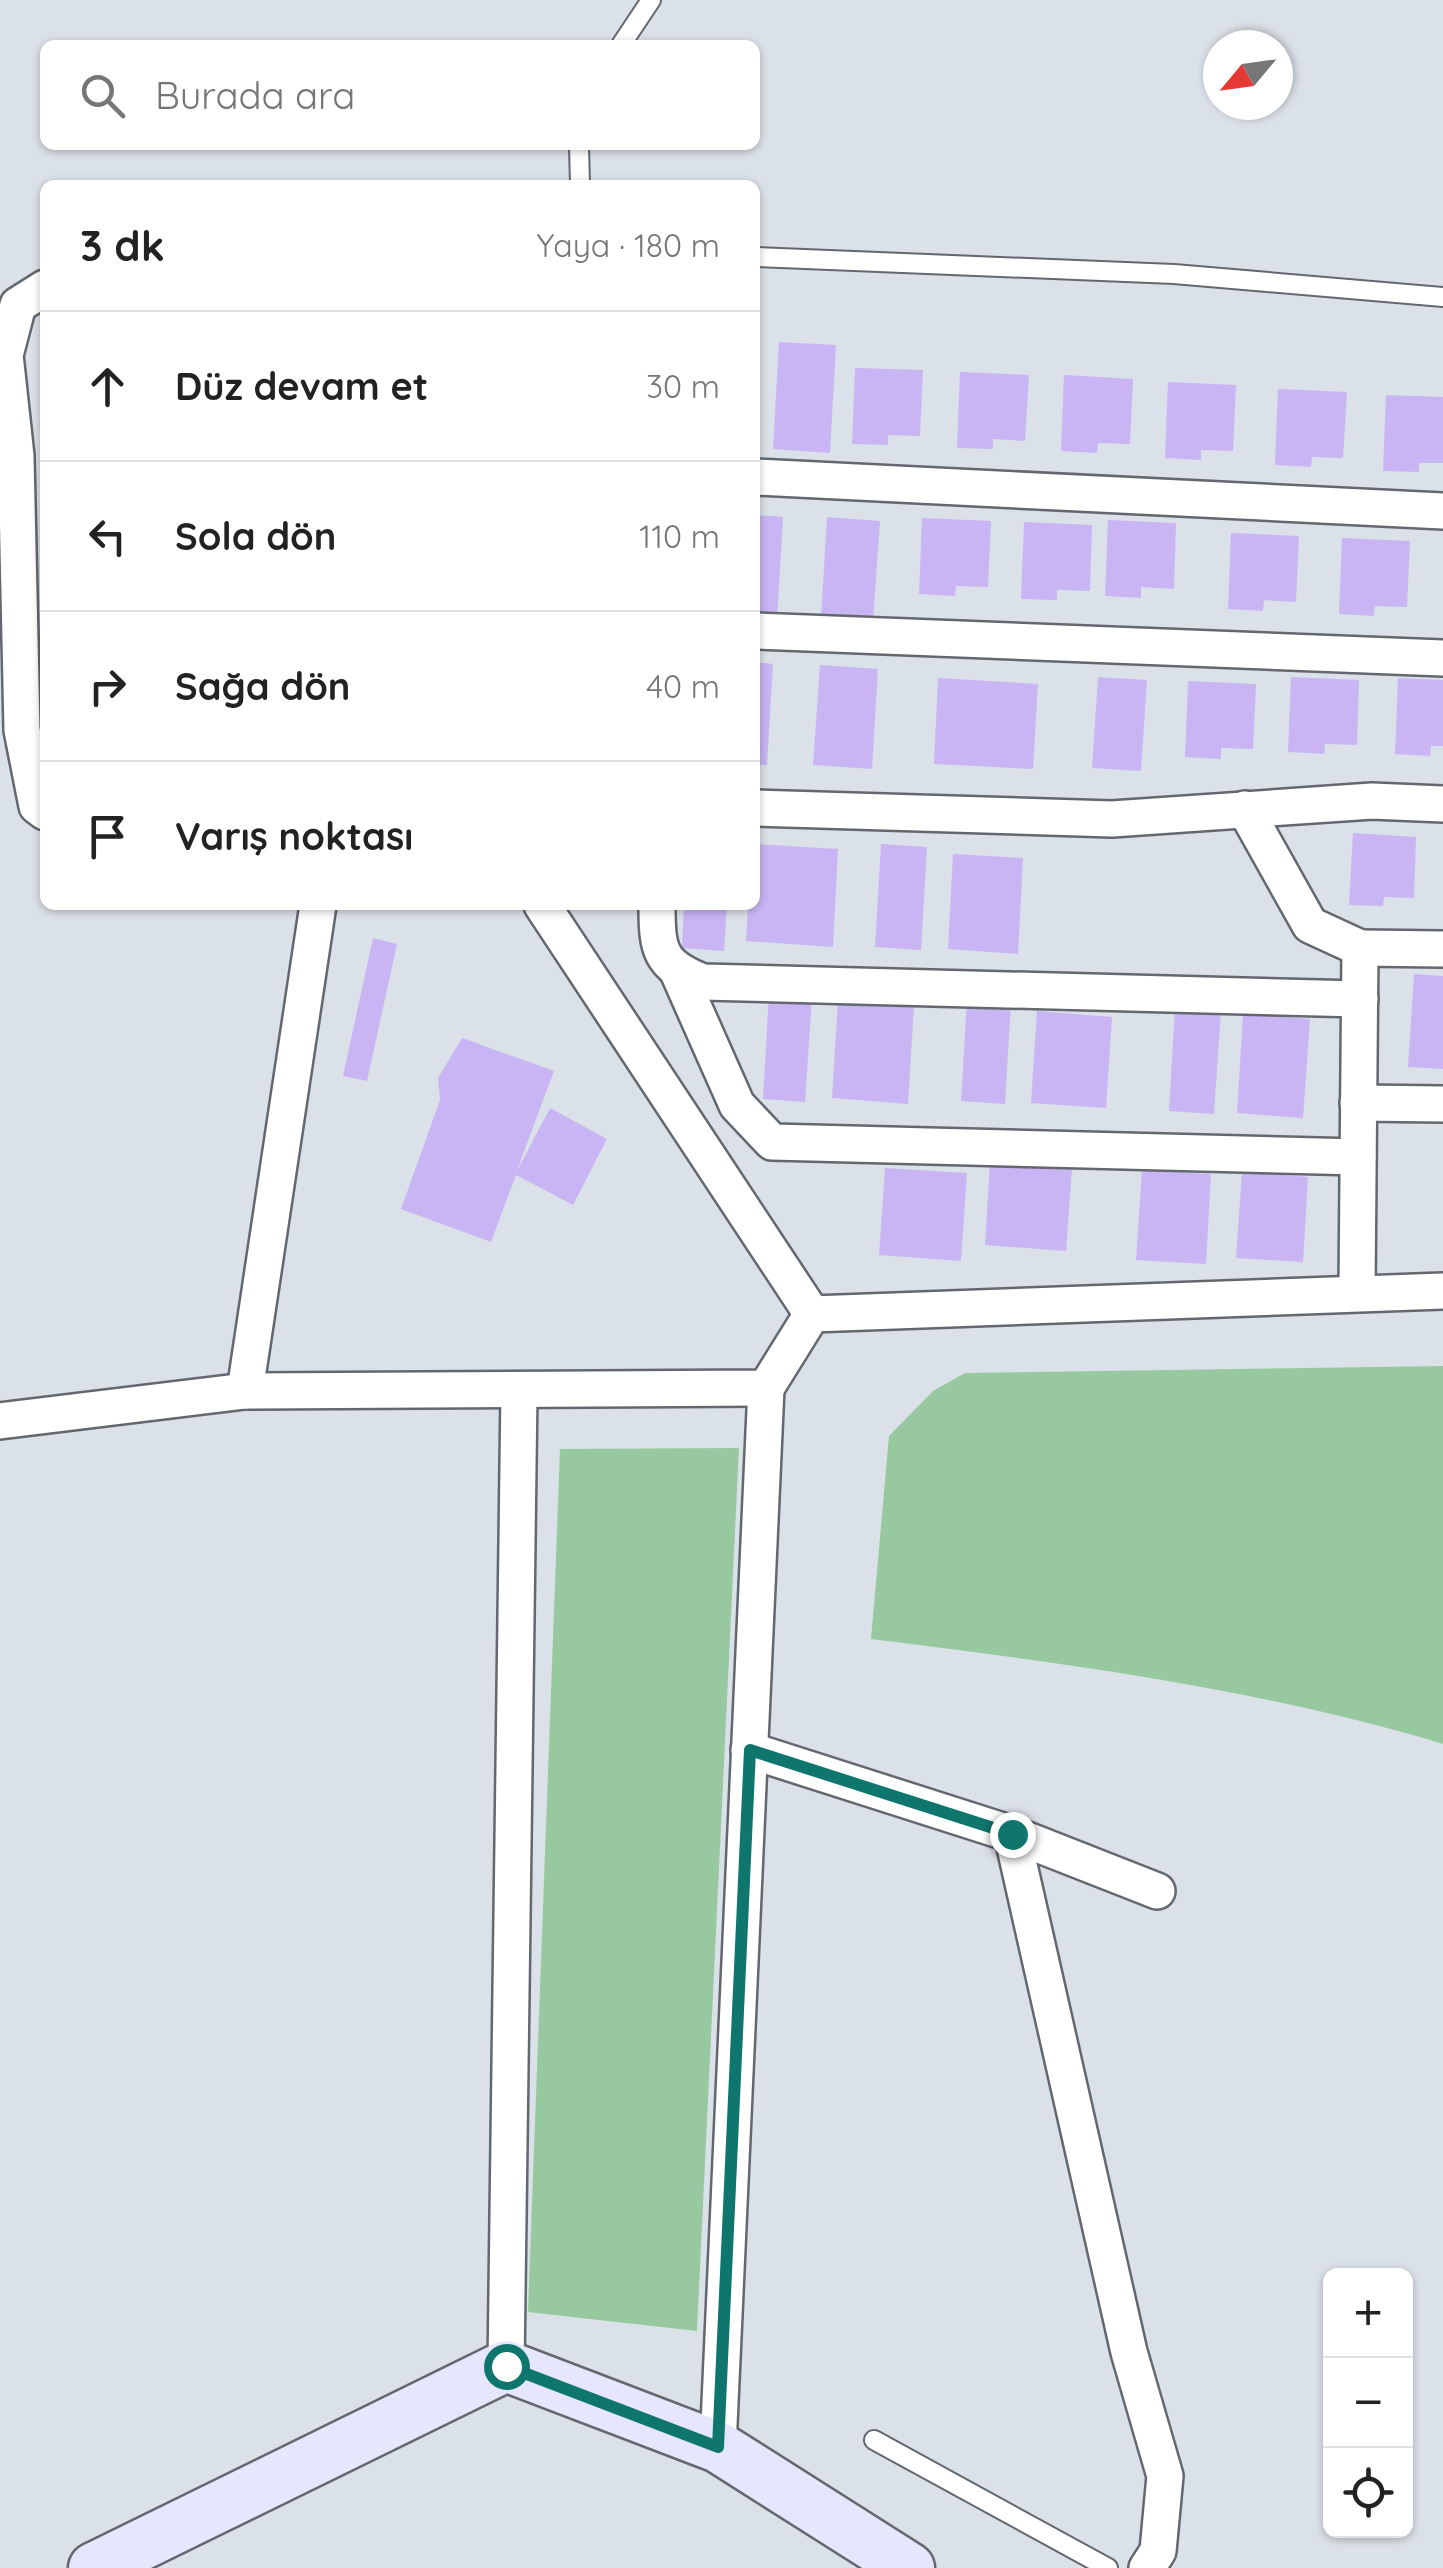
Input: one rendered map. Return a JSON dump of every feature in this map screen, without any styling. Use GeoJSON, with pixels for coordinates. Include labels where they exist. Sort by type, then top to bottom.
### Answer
{"type":"FeatureCollection","features":[{"type":"Feature","properties":{"kind":"street"},"geometry":{"type":"LineString","coordinates":[[40,291],[18,305],[5,355],[16,456],[22,730],[40,808]]}},
{"type":"Feature","properties":{"kind":"street"},"geometry":{"type":"LineString","coordinates":[[760,477],[1443,511]]}},
{"type":"Feature","properties":{"kind":"street"},"geometry":{"type":"LineString","coordinates":[[760,631],[1443,658]]}},
{"type":"Feature","properties":{"kind":"street"},"geometry":{"type":"LineString","coordinates":[[760,808],[1112,819],[1372,800],[1443,804]]}},
{"type":"Feature","properties":{"kind":"street"},"geometry":{"type":"LineString","coordinates":[[1245,810],[1310,925],[1360,948],[1443,949]]}},
{"type":"Feature","properties":{"kind":"street"},"geometry":{"type":"LineString","coordinates":[[245,1391],[317,910]]}},
{"type":"Feature","properties":{"kind":"street"},"geometry":{"type":"LineString","coordinates":[[545,910],[812,1314]]}},
{"type":"Feature","properties":{"kind":"street"},"geometry":{"type":"LineString","coordinates":[[657,910],[657,943],[678,972],[738,1106],[772,1142],[1358,1157]]}},
{"type":"Feature","properties":{"kind":"street"},"geometry":{"type":"LineString","coordinates":[[1357,1291],[1360,948]]}},
{"type":"Feature","properties":{"kind":"street"},"geometry":{"type":"LineString","coordinates":[[678,972],[733,986],[1360,999]]}},
{"type":"Feature","properties":{"kind":"street"},"geometry":{"type":"LineString","coordinates":[[1358,1102],[1443,1104]]}},
{"type":"Feature","properties":{"kind":"street"},"geometry":{"type":"LineString","coordinates":[[812,1314],[1443,1290]]}},
{"type":"Feature","properties":{"kind":"street"},"geometry":{"type":"LineString","coordinates":[[718,2447],[766,1388],[812,1314]]}},
{"type":"Feature","properties":{"kind":"street"},"geometry":{"type":"LineString","coordinates":[[0,1421],[245,1391],[766,1388]]}},
{"type":"Feature","properties":{"kind":"street"},"geometry":{"type":"LineString","coordinates":[[506,2366],[518,1392]]}},
{"type":"Feature","properties":{"kind":"street"},"geometry":{"type":"LineString","coordinates":[[750,1750],[1012,1834],[1156,1891]]}},
{"type":"Feature","properties":{"kind":"street"},"geometry":{"type":"LineString","coordinates":[[1012,1834],[1128,2352],[1165,2476],[1158,2551],[1147,2568]]}},
{"type":"Feature","properties":{"kind":"street"},"geometry":{"type":"LineString","coordinates":[[94,2568],[506,2366],[718,2447],[908,2568]]}},
{"type":"Feature","properties":{"kind":"lane"},"geometry":{"type":"LineString","coordinates":[[625,40],[652,0]]}},
{"type":"Feature","properties":{"kind":"lane"},"geometry":{"type":"LineString","coordinates":[[579,150],[580,180]]}},
{"type":"Feature","properties":{"kind":"lane"},"geometry":{"type":"LineString","coordinates":[[760,256],[1174,274],[1443,297]]}},
{"type":"Feature","properties":{"kind":"lane"},"geometry":{"type":"LineString","coordinates":[[874,2440],[1108,2568]]}},
{"type":"Feature","properties":{"kind":"green space"},"geometry":{"type":"Polygon","coordinates":[[[1443,1366],[1443,1744],[1231,1692],[871,1639],[889,1436],[933,1391],[965,1373],[1443,1366]]]}},
{"type":"Feature","properties":{"kind":"green space"},"geometry":{"type":"Polygon","coordinates":[[[739,1448],[697,2331],[528,2312],[560,1449],[739,1448]]]}},
{"type":"Feature","properties":{"kind":"building"},"geometry":{"type":"Polygon","coordinates":[[[779,342],[836,345],[830,453],[773,449],[779,342]]]}},
{"type":"Feature","properties":{"kind":"building"},"geometry":{"type":"Polygon","coordinates":[[[855,368],[923,370],[920,436],[888,435],[888,445],[852,444],[855,368]]]}},
{"type":"Feature","properties":{"kind":"building"},"geometry":{"type":"Polygon","coordinates":[[[960,372],[1029,375],[1025,441],[993,439],[993,449],[957,448],[960,372]]]}},
{"type":"Feature","properties":{"kind":"building"},"geometry":{"type":"Polygon","coordinates":[[[1064,375],[1133,379],[1130,444],[1098,443],[1097,453],[1061,451],[1064,375]]]}},
{"type":"Feature","properties":{"kind":"building"},"geometry":{"type":"Polygon","coordinates":[[[1168,382],[1236,385],[1233,451],[1201,450],[1201,460],[1165,458],[1168,382]]]}},
{"type":"Feature","properties":{"kind":"building"},"geometry":{"type":"Polygon","coordinates":[[[1278,389],[1347,392],[1343,458],[1312,457],[1311,467],[1275,465],[1278,389]]]}},
{"type":"Feature","properties":{"kind":"building"},"geometry":{"type":"Polygon","coordinates":[[[1386,395],[1443,397],[1443,463],[1419,463],[1419,472],[1383,471],[1386,395]]]}},
{"type":"Feature","properties":{"kind":"building"},"geometry":{"type":"Polygon","coordinates":[[[760,515],[783,517],[777,620],[760,618],[760,515]]]}},
{"type":"Feature","properties":{"kind":"building"},"geometry":{"type":"Polygon","coordinates":[[[827,517],[880,521],[873,621],[821,618],[827,517]]]}},
{"type":"Feature","properties":{"kind":"building"},"geometry":{"type":"Polygon","coordinates":[[[922,518],[991,521],[988,587],[956,586],[955,596],[919,594],[922,518]]]}},
{"type":"Feature","properties":{"kind":"building"},"geometry":{"type":"Polygon","coordinates":[[[1108,520],[1176,523],[1174,589],[1141,587],[1141,598],[1105,596],[1108,520]]]}},
{"type":"Feature","properties":{"kind":"building"},"geometry":{"type":"Polygon","coordinates":[[[1024,522],[1092,525],[1090,591],[1057,590],[1057,600],[1021,599],[1024,522]]]}},
{"type":"Feature","properties":{"kind":"building"},"geometry":{"type":"Polygon","coordinates":[[[1231,533],[1299,536],[1296,602],[1264,600],[1263,611],[1228,609],[1231,533]]]}},
{"type":"Feature","properties":{"kind":"building"},"geometry":{"type":"Polygon","coordinates":[[[1342,538],[1410,541],[1407,607],[1375,606],[1374,616],[1339,614],[1342,538]]]}},
{"type":"Feature","properties":{"kind":"building"},"geometry":{"type":"Polygon","coordinates":[[[760,663],[773,664],[767,765],[760,765],[760,663]]]}},
{"type":"Feature","properties":{"kind":"building"},"geometry":{"type":"Polygon","coordinates":[[[820,665],[878,669],[872,769],[813,765],[820,665]]]}},
{"type":"Feature","properties":{"kind":"building"},"geometry":{"type":"Polygon","coordinates":[[[1098,677],[1147,680],[1141,771],[1092,768],[1098,677]]]}},
{"type":"Feature","properties":{"kind":"building"},"geometry":{"type":"Polygon","coordinates":[[[1291,677],[1359,680],[1357,745],[1325,744],[1324,754],[1288,752],[1291,677]]]}},
{"type":"Feature","properties":{"kind":"building"},"geometry":{"type":"Polygon","coordinates":[[[938,678],[1038,684],[1033,769],[934,764],[938,678]]]}},
{"type":"Feature","properties":{"kind":"building"},"geometry":{"type":"Polygon","coordinates":[[[1398,678],[1443,680],[1443,746],[1431,746],[1430,756],[1395,754],[1398,678]]]}},
{"type":"Feature","properties":{"kind":"building"},"geometry":{"type":"Polygon","coordinates":[[[1188,681],[1256,684],[1253,749],[1221,748],[1221,759],[1185,757],[1188,681]]]}},
{"type":"Feature","properties":{"kind":"building"},"geometry":{"type":"Polygon","coordinates":[[[1353,833],[1416,837],[1414,898],[1384,897],[1383,906],[1349,905],[1353,833]]]}},
{"type":"Feature","properties":{"kind":"building"},"geometry":{"type":"Polygon","coordinates":[[[760,844],[838,849],[833,947],[746,941],[748,910],[760,910],[760,844]]]}},
{"type":"Feature","properties":{"kind":"building"},"geometry":{"type":"Polygon","coordinates":[[[881,844],[927,847],[921,950],[875,947],[881,844]]]}},
{"type":"Feature","properties":{"kind":"building"},"geometry":{"type":"Polygon","coordinates":[[[953,854],[1023,858],[1018,954],[948,949],[953,854]]]}},
{"type":"Feature","properties":{"kind":"building"},"geometry":{"type":"Polygon","coordinates":[[[684,910],[727,910],[724,951],[682,948],[684,910]]]}},
{"type":"Feature","properties":{"kind":"building"},"geometry":{"type":"Polygon","coordinates":[[[373,938],[397,944],[367,1081],[343,1076],[373,938]]]}},
{"type":"Feature","properties":{"kind":"building"},"geometry":{"type":"Polygon","coordinates":[[[1414,974],[1443,976],[1443,1069],[1408,1067],[1414,974]]]}},
{"type":"Feature","properties":{"kind":"building"},"geometry":{"type":"Polygon","coordinates":[[[769,994],[812,997],[805,1102],[763,1099],[769,994]]]}},
{"type":"Feature","properties":{"kind":"building"},"geometry":{"type":"Polygon","coordinates":[[[967,999],[1011,1002],[1005,1104],[961,1101],[967,999]]]}},
{"type":"Feature","properties":{"kind":"building"},"geometry":{"type":"Polygon","coordinates":[[[838,1001],[914,1006],[908,1104],[832,1098],[838,1001]]]}},
{"type":"Feature","properties":{"kind":"building"},"geometry":{"type":"Polygon","coordinates":[[[1175,1007],[1221,1010],[1214,1114],[1169,1111],[1175,1007]]]}},
{"type":"Feature","properties":{"kind":"building"},"geometry":{"type":"Polygon","coordinates":[[[1037,1011],[1112,1017],[1106,1108],[1031,1103],[1037,1011]]]}},
{"type":"Feature","properties":{"kind":"building"},"geometry":{"type":"Polygon","coordinates":[[[1243,1014],[1310,1019],[1303,1118],[1237,1113],[1243,1014]]]}},
{"type":"Feature","properties":{"kind":"building"},"geometry":{"type":"Polygon","coordinates":[[[462,1038],[554,1071],[516,1173],[550,1108],[607,1139],[573,1205],[516,1175],[491,1242],[401,1209],[440,1100],[438,1078],[462,1038]]]}},
{"type":"Feature","properties":{"kind":"building"},"geometry":{"type":"Polygon","coordinates":[[[990,1162],[1072,1168],[1066,1251],[985,1245],[990,1162]]]}},
{"type":"Feature","properties":{"kind":"building"},"geometry":{"type":"Polygon","coordinates":[[[885,1168],[967,1173],[961,1261],[879,1255],[885,1168]]]}},
{"type":"Feature","properties":{"kind":"building"},"geometry":{"type":"Polygon","coordinates":[[[1142,1170],[1211,1174],[1206,1264],[1136,1260],[1142,1170]]]}},
{"type":"Feature","properties":{"kind":"building"},"geometry":{"type":"Polygon","coordinates":[[[1242,1172],[1308,1177],[1303,1262],[1236,1258],[1242,1172]]]}},
{"type":"Feature","properties":{"kind":"route"},"geometry":{"type":"LineString","coordinates":[[506,2366],[718,2447],[750,1750],[1012,1834]]}}]}
